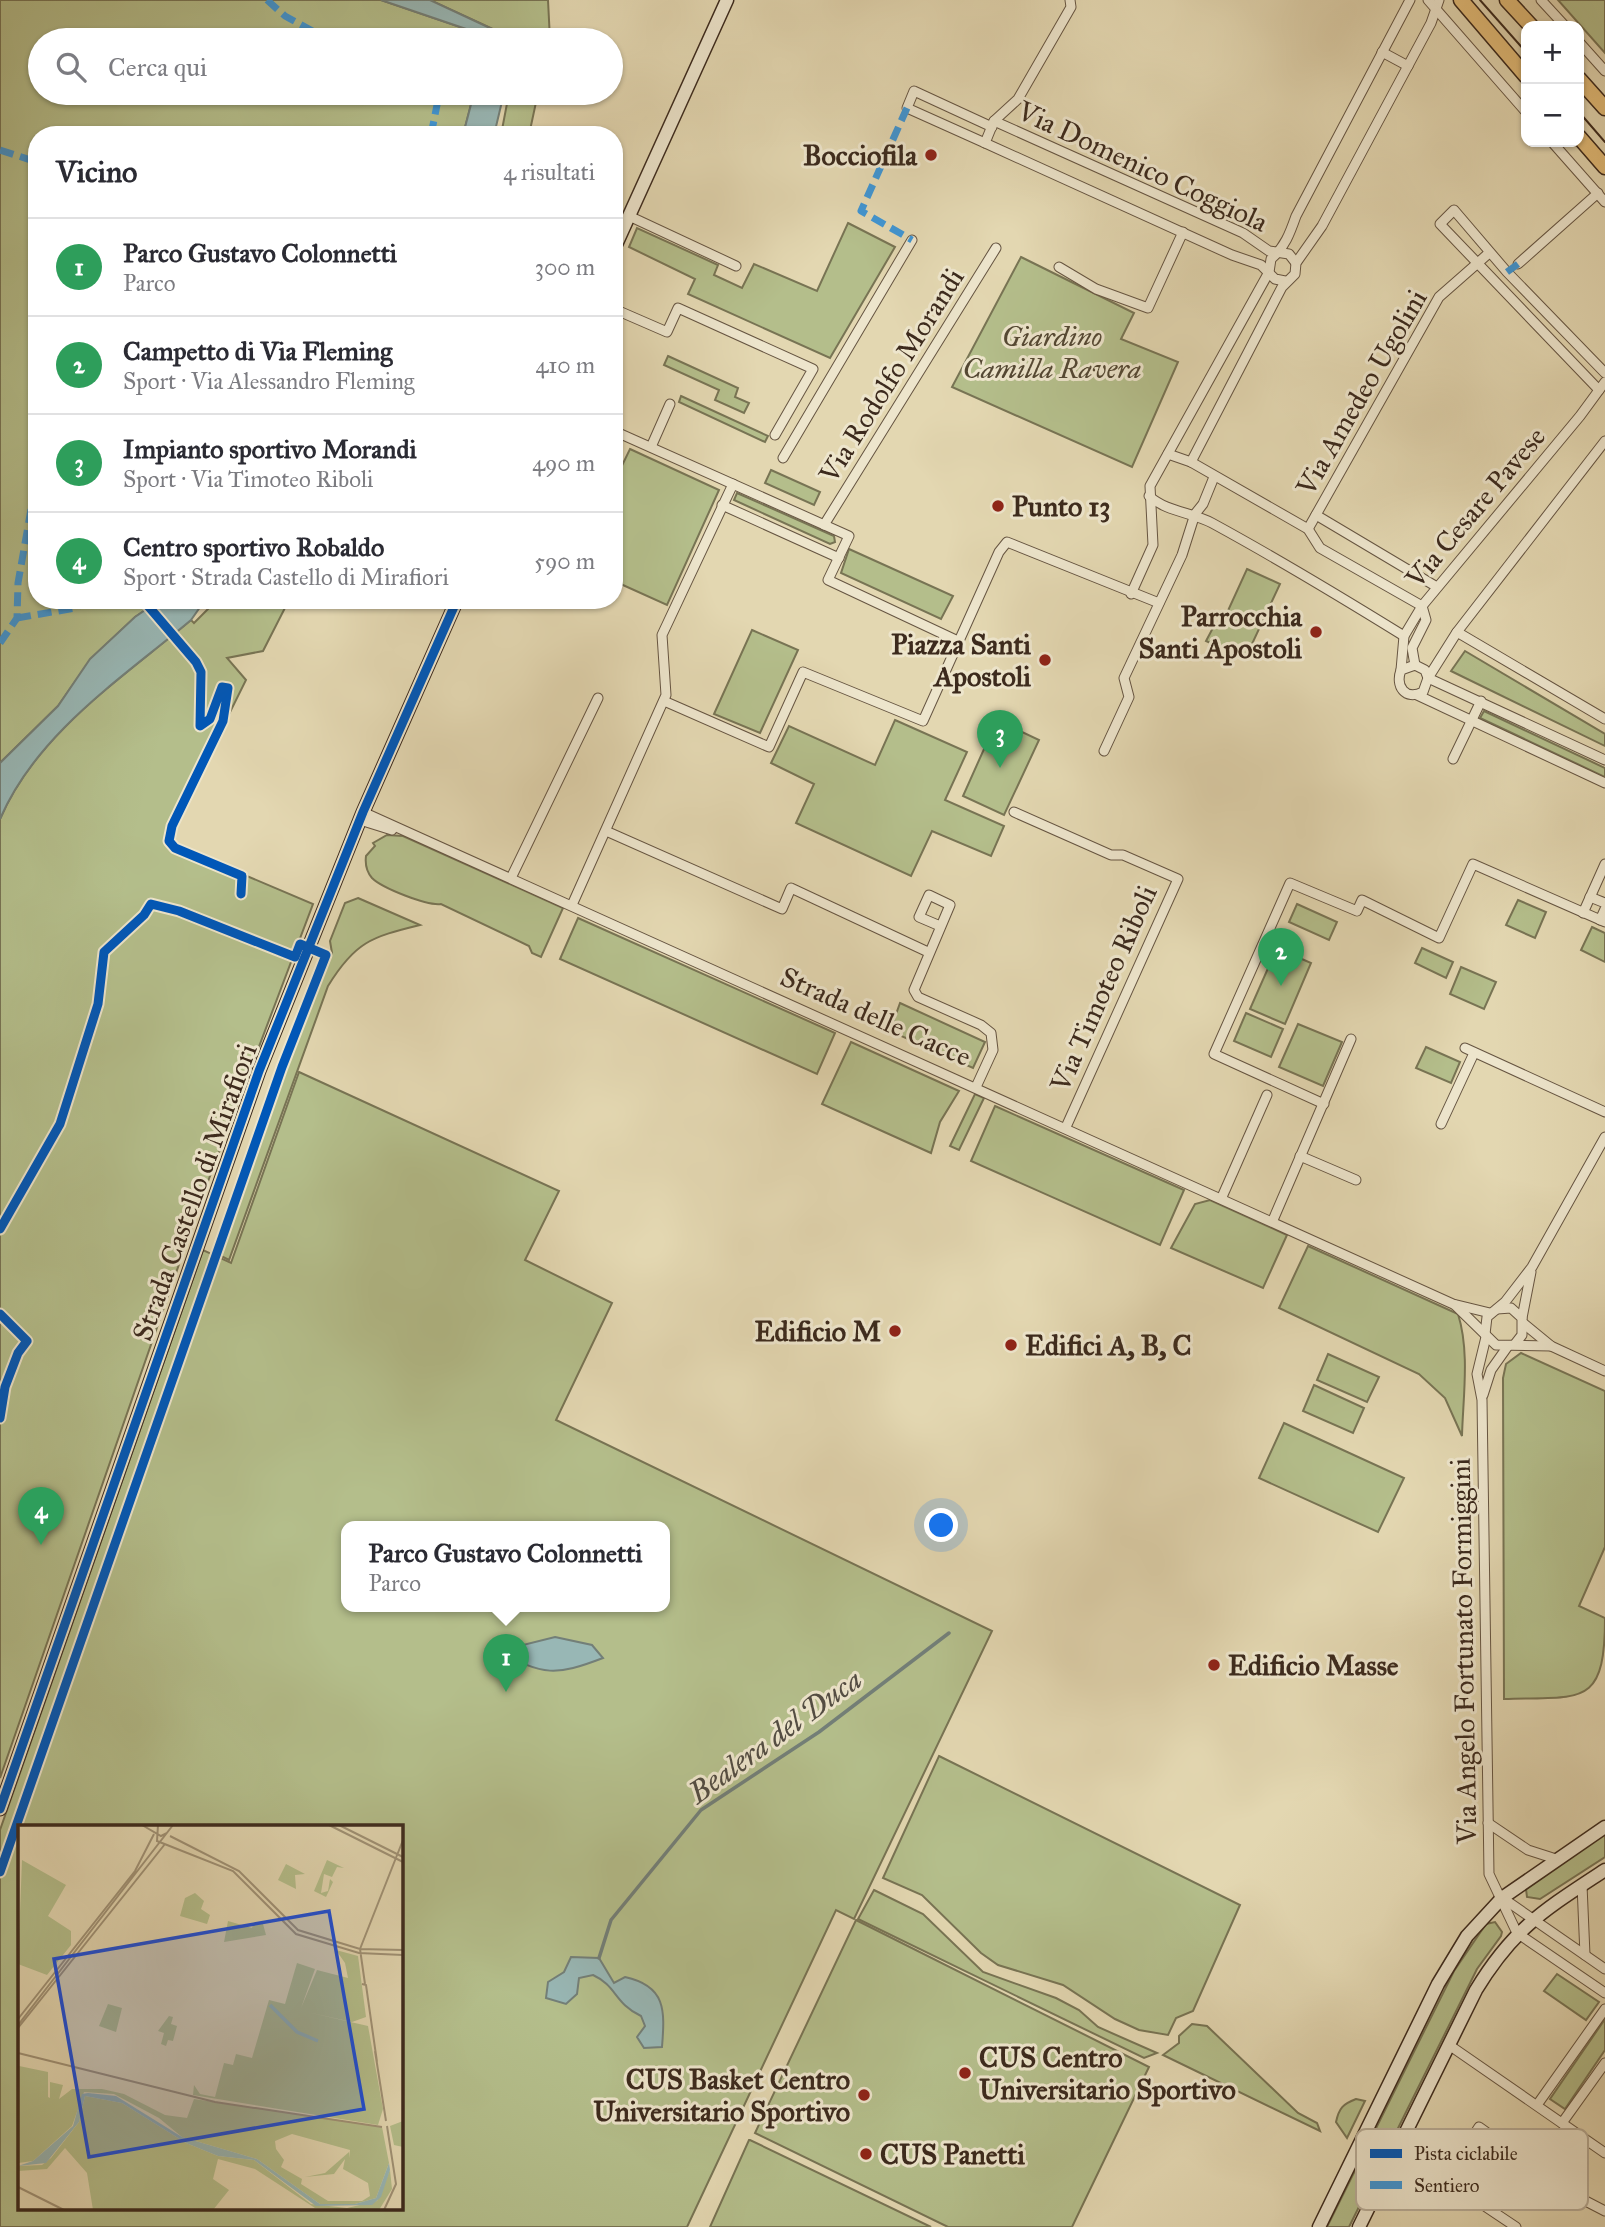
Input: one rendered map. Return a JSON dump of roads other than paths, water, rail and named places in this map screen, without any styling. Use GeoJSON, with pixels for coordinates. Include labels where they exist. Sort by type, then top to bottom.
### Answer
{"type":"FeatureCollection","features":[{"type":"Feature","properties":{"kind":"main road"},"geometry":{"type":"LineString","coordinates":[[1461,0],[1521,70]]}},
{"type":"Feature","properties":{"kind":"main road"},"geometry":{"type":"LineString","coordinates":[[1507,0],[1526,21]]}},
{"type":"Feature","properties":{"kind":"main road"},"geometry":{"type":"LineString","coordinates":[[1583,84],[1605,108]]}},
{"type":"Feature","properties":{"kind":"main road"},"geometry":{"type":"LineString","coordinates":[[1584,142],[1605,167]]}},
{"type":"Feature","properties":{"kind":"street"},"geometry":{"type":"LineString","coordinates":[[623,229],[727,0]]}},
{"type":"Feature","properties":{"kind":"street"},"geometry":{"type":"LineString","coordinates":[[993,124],[1018,99],[1071,7],[1070,0]]}},
{"type":"Feature","properties":{"kind":"street"},"geometry":{"type":"LineString","coordinates":[[1131,594],[1153,545],[1150,486],[1269,271],[1271,259],[1279,253],[1409,0]]}},
{"type":"Feature","properties":{"kind":"street"},"geometry":{"type":"LineString","coordinates":[[1428,0],[1521,106]]}},
{"type":"Feature","properties":{"kind":"street"},"geometry":{"type":"LineString","coordinates":[[1191,462],[1285,281],[1295,274],[1296,263],[1322,226],[1408,66],[1437,11],[1438,0]]}},
{"type":"Feature","properties":{"kind":"street"},"geometry":{"type":"LineString","coordinates":[[1541,0],[1560,21]]}},
{"type":"Feature","properties":{"kind":"street"},"geometry":{"type":"LineString","coordinates":[[1584,48],[1605,71]]}},
{"type":"Feature","properties":{"kind":"street"},"geometry":{"type":"LineString","coordinates":[[1382,52],[1408,66]]}},
{"type":"Feature","properties":{"kind":"street","name":"Via Domenico Coggiola"},"geometry":{"type":"LineString","coordinates":[[1269,271],[1261,265],[907,108],[914,92],[1243,233],[1269,251],[1279,253]]}},
{"type":"Feature","properties":{"kind":"street","name":"Via Domenico Coggiola"},"geometry":{"type":"LineString","coordinates":[[985,143],[993,124]]}},
{"type":"Feature","properties":{"kind":"street"},"geometry":{"type":"LineString","coordinates":[[1557,147],[1605,201]]}},
{"type":"Feature","properties":{"kind":"street"},"geometry":{"type":"LineString","coordinates":[[1518,264],[1598,193]]}},
{"type":"Feature","properties":{"kind":"street"},"geometry":{"type":"LineString","coordinates":[[1602,386],[1476,265],[1440,224],[1454,210],[1489,253],[1605,373]]}},
{"type":"Feature","properties":{"kind":"street"},"geometry":{"type":"LineString","coordinates":[[629,216],[736,266]]}},
{"type":"Feature","properties":{"kind":"street"},"geometry":{"type":"LineString","coordinates":[[1059,267],[1096,289],[1148,308],[1183,232]]}},
{"type":"Feature","properties":{"kind":"street"},"geometry":{"type":"LineString","coordinates":[[783,458],[912,240]]}},
{"type":"Feature","properties":{"kind":"street","name":"Via Rodolfo Morandi"},"geometry":{"type":"LineString","coordinates":[[824,525],[996,248]]}},
{"type":"Feature","properties":{"kind":"street"},"geometry":{"type":"LineString","coordinates":[[1279,253],[1289,254],[1296,263]]}},
{"type":"Feature","properties":{"kind":"street","name":"Via Amedeo Ugolini"},"geometry":{"type":"LineString","coordinates":[[1308,529],[1439,297],[1489,253]]}},
{"type":"Feature","properties":{"kind":"street"},"geometry":{"type":"LineString","coordinates":[[1269,271],[1275,279],[1285,281]]}},
{"type":"Feature","properties":{"kind":"street"},"geometry":{"type":"LineString","coordinates":[[623,313],[667,332],[678,308],[813,369],[775,435]]}},
{"type":"Feature","properties":{"kind":"street","name":"Via Cesare Pavese"},"geometry":{"type":"LineString","coordinates":[[1401,670],[1404,636],[1422,606],[1602,386]]}},
{"type":"Feature","properties":{"kind":"street"},"geometry":{"type":"LineString","coordinates":[[651,447],[670,404]]}},
{"type":"Feature","properties":{"kind":"street","name":"Via Rodolfo Morandi"},"geometry":{"type":"LineString","coordinates":[[623,435],[849,536],[828,580],[958,640]]}},
{"type":"Feature","properties":{"kind":"street","name":"Via Cesare Pavese"},"geometry":{"type":"LineString","coordinates":[[1428,678],[1457,632],[1605,441]]}},
{"type":"Feature","properties":{"kind":"street"},"geometry":{"type":"LineString","coordinates":[[1168,454],[1191,462],[1308,529],[1320,548],[1422,606],[1426,620],[1412,648],[1415,664],[1425,670],[1428,678],[1427,686],[1417,695]]}},
{"type":"Feature","properties":{"kind":"street"},"geometry":{"type":"LineString","coordinates":[[1104,751],[1129,697],[1124,678],[1182,555],[1195,514],[1214,477]]}},
{"type":"Feature","properties":{"kind":"street"},"geometry":{"type":"LineString","coordinates":[[572,905],[664,701],[667,690],[662,635],[733,484]]}},
{"type":"Feature","properties":{"kind":"street"},"geometry":{"type":"LineString","coordinates":[[1149,496],[1159,505],[1195,514],[1289,565],[1404,636]]}},
{"type":"Feature","properties":{"kind":"street"},"geometry":{"type":"LineString","coordinates":[[722,505],[839,558]]}},
{"type":"Feature","properties":{"kind":"street"},"geometry":{"type":"LineString","coordinates":[[1316,515],[1437,587]]}},
{"type":"Feature","properties":{"kind":"street"},"geometry":{"type":"LineString","coordinates":[[664,701],[769,747],[803,673],[923,721],[999,552],[1007,542],[1159,603]]}},
{"type":"Feature","properties":{"kind":"street","name":"Strada Castello di Mirafiori"},"geometry":{"type":"LineString","coordinates":[[0,1808],[259,1071],[362,816],[453,609]]}},
{"type":"Feature","properties":{"kind":"street"},"geometry":{"type":"LineString","coordinates":[[1457,632],[1605,719]]}},
{"type":"Feature","properties":{"kind":"street"},"geometry":{"type":"LineString","coordinates":[[1415,664],[1401,670],[1398,679],[1399,687],[1406,694],[1417,695],[1605,783]]}},
{"type":"Feature","properties":{"kind":"street"},"geometry":{"type":"LineString","coordinates":[[1428,678],[1605,760]]}},
{"type":"Feature","properties":{"kind":"street"},"geometry":{"type":"LineString","coordinates":[[511,878],[598,698]]}},
{"type":"Feature","properties":{"kind":"street"},"geometry":{"type":"LineString","coordinates":[[1453,760],[1481,701]]}},
{"type":"Feature","properties":{"kind":"street","name":"Via Timoteo Riboli"},"geometry":{"type":"LineString","coordinates":[[1014,811],[1111,855],[1123,855],[1178,879],[1066,1127]]}},
{"type":"Feature","properties":{"kind":"street","name":"Strada delle Cacce"},"geometry":{"type":"LineString","coordinates":[[362,816],[572,905],[1273,1220],[1453,1304],[1492,1311],[1511,1308],[1551,1346],[1605,1371]]}},
{"type":"Feature","properties":{"kind":"street"},"geometry":{"type":"LineString","coordinates":[[606,831],[782,909],[791,888],[928,952]]}},
{"type":"Feature","properties":{"kind":"street"},"geometry":{"type":"LineString","coordinates":[[1324,1104],[1214,1054],[1290,883],[1357,911],[1362,900],[1439,937],[1473,864],[1603,921],[1605,909]]}},
{"type":"Feature","properties":{"kind":"street"},"geometry":{"type":"LineString","coordinates":[[1583,913],[1605,864]]}},
{"type":"Feature","properties":{"kind":"street"},"geometry":{"type":"LineString","coordinates":[[1590,897],[1605,903]]}},
{"type":"Feature","properties":{"kind":"street"},"geometry":{"type":"LineString","coordinates":[[940,926],[914,986],[915,994],[981,1025],[994,1038],[993,1050],[976,1087]]}},
{"type":"Feature","properties":{"kind":"street"},"geometry":{"type":"LineString","coordinates":[[1273,1220],[1351,1039]]}},
{"type":"Feature","properties":{"kind":"street"},"geometry":{"type":"LineString","coordinates":[[1465,1048],[1605,1112]]}},
{"type":"Feature","properties":{"kind":"street"},"geometry":{"type":"LineString","coordinates":[[1441,1124],[1474,1053]]}},
{"type":"Feature","properties":{"kind":"street"},"geometry":{"type":"LineString","coordinates":[[1222,1197],[1267,1096]]}},
{"type":"Feature","properties":{"kind":"street"},"geometry":{"type":"LineString","coordinates":[[1486,1336],[1485,1324],[1492,1311],[1505,1302],[1532,1267],[1605,1137]]}},
{"type":"Feature","properties":{"kind":"street"},"geometry":{"type":"LineString","coordinates":[[1300,1156],[1356,1180]]}},
{"type":"Feature","properties":{"kind":"street"},"geometry":{"type":"LineString","coordinates":[[1511,1345],[1522,1335],[1532,1267]]}},
{"type":"Feature","properties":{"kind":"street","name":"Strada delle Cacce"},"geometry":{"type":"LineString","coordinates":[[1453,1304],[1496,1345],[1551,1346]]}},
{"type":"Feature","properties":{"kind":"street","name":"Via Angelo Fortunato Formiggini"},"geometry":{"type":"LineString","coordinates":[[1486,1336],[1477,1374],[1482,1400],[1489,1874],[1517,1933]]}},
{"type":"Feature","properties":{"kind":"street","name":"Via Angelo Fortunato Formiggini"},"geometry":{"type":"LineString","coordinates":[[1482,1400],[1491,1370],[1511,1345]]}},
{"type":"Feature","properties":{"kind":"street"},"geometry":{"type":"LineString","coordinates":[[1488,1823],[1528,1850],[1556,1859]]}},
{"type":"Feature","properties":{"kind":"street"},"geometry":{"type":"LineString","coordinates":[[1367,2129],[1450,1961],[1466,1936],[1502,1898],[1605,1827]]}},
{"type":"Feature","properties":{"kind":"street"},"geometry":{"type":"LineString","coordinates":[[1407,2129],[1495,1959],[1531,1919],[1605,1870]]}},
{"type":"Feature","properties":{"kind":"street"},"geometry":{"type":"LineString","coordinates":[[1582,1885],[1585,1955]]}},
{"type":"Feature","properties":{"kind":"street"},"geometry":{"type":"LineString","coordinates":[[1502,1898],[1605,1969]]}},
{"type":"Feature","properties":{"kind":"street"},"geometry":{"type":"LineString","coordinates":[[1517,1933],[1605,1993]]}},
{"type":"Feature","properties":{"kind":"street"},"geometry":{"type":"LineString","coordinates":[[1537,2105],[1605,2009]]}},
{"type":"Feature","properties":{"kind":"street"},"geometry":{"type":"LineString","coordinates":[[1449,2045],[1571,2129]]}},
{"type":"Feature","properties":{"kind":"street"},"geometry":{"type":"LineString","coordinates":[[1562,2123],[1605,2063]]}},
{"type":"Feature","properties":{"kind":"street"},"geometry":{"type":"LineString","coordinates":[[1588,2141],[1605,2153]]}},
{"type":"Feature","properties":{"kind":"street"},"geometry":{"type":"LineString","coordinates":[[1319,2227],[1356,2152]]}},
{"type":"Feature","properties":{"kind":"street"},"geometry":{"type":"LineString","coordinates":[[1588,2202],[1605,2211]]}},
{"type":"Feature","properties":{"kind":"street"},"geometry":{"type":"LineString","coordinates":[[1359,2227],[1367,2210]]}},
{"type":"Feature","properties":{"kind":"street"},"geometry":{"type":"LineString","coordinates":[[1491,2210],[1516,2227]]}},
{"type":"Feature","properties":{"kind":"water"},"geometry":{"type":"Polygon","coordinates":[[[381,0],[430,0],[490,28],[463,28],[381,0]]]}},
{"type":"Feature","properties":{"kind":"water"},"geometry":{"type":"Polygon","coordinates":[[[471,105],[501,105],[496,126],[465,126],[471,105]]]}},
{"type":"Feature","properties":{"kind":"water"},"geometry":{"type":"Polygon","coordinates":[[[147,609],[199,609],[191,620],[83,709],[58,734],[16,788],[0,819],[0,763],[58,706],[90,659],[147,609]]]}},
{"type":"Feature","properties":{"kind":"water"},"geometry":{"type":"Polygon","coordinates":[[[555,1637],[592,1645],[603,1658],[573,1668],[550,1671],[527,1665],[499,1651],[555,1637]]]}},
{"type":"Feature","properties":{"kind":"water"},"geometry":{"type":"Polygon","coordinates":[[[571,1957],[599,1958],[614,1983],[625,1977],[638,1981],[656,1993],[662,2011],[662,2047],[644,2048],[637,2037],[645,2026],[641,2016],[625,2006],[607,1984],[593,1975],[579,1978],[577,1994],[566,2004],[546,1998],[548,1982],[564,1972],[571,1957]]]}},
{"type":"Feature","properties":{"kind":"waterway","name":"Bealera del Duca"},"geometry":{"type":"LineString","coordinates":[[599,1958],[611,1920],[701,1810],[819,1732],[949,1633]]}},
{"type":"Feature","properties":{"kind":"tram line"},"geometry":{"type":"LineString","coordinates":[[1480,0],[1521,46]]}},
{"type":"Feature","properties":{"kind":"tram line"},"geometry":{"type":"LineString","coordinates":[[1584,118],[1605,142]]}},
{"type":"Feature","properties":{"kind":"place","name":"Bocciofila"},"geometry":{"type":"Point","coordinates":[931,155]}},
{"type":"Feature","properties":{"kind":"place","name":"Punto 13"},"geometry":{"type":"Point","coordinates":[998,506]}},
{"type":"Feature","properties":{"kind":"place","name":"Parrocchia Santi Apostoli"},"geometry":{"type":"Point","coordinates":[1316,632]}},
{"type":"Feature","properties":{"kind":"place","name":"Piazza Santi Apostoli"},"geometry":{"type":"Point","coordinates":[1045,660]}},
{"type":"Feature","properties":{"kind":"place","name":"Impianto sportivo Morandi"},"geometry":{"type":"Point","coordinates":[1000,768]}},
{"type":"Feature","properties":{"kind":"place","name":"Campetto di Via Fleming"},"geometry":{"type":"Point","coordinates":[1281,986]}},
{"type":"Feature","properties":{"kind":"place","name":"Edificio M"},"geometry":{"type":"Point","coordinates":[895,1331]}},
{"type":"Feature","properties":{"kind":"place","name":"Edifici A, B, C"},"geometry":{"type":"Point","coordinates":[1011,1345]}},
{"type":"Feature","properties":{"kind":"place","name":"Centro sportivo Robaldo"},"geometry":{"type":"Point","coordinates":[41,1545]}},
{"type":"Feature","properties":{"kind":"place","name":"Edificio Masse"},"geometry":{"type":"Point","coordinates":[1214,1665]}},
{"type":"Feature","properties":{"kind":"place","name":"Parco Gustavo Colonnetti"},"geometry":{"type":"Point","coordinates":[506,1692]}},
{"type":"Feature","properties":{"kind":"place","name":"CUS Centro Universitario Sportivo"},"geometry":{"type":"Point","coordinates":[965,2073]}},
{"type":"Feature","properties":{"kind":"place","name":"CUS Basket Centro Universitario Sportivo"},"geometry":{"type":"Point","coordinates":[864,2095]}},
{"type":"Feature","properties":{"kind":"place","name":"CUS Panetti"},"geometry":{"type":"Point","coordinates":[866,2154]}},
{"type":"Feature","properties":{"kind":"park label","name":"Giardino Camilla Ravera"},"geometry":{"type":"Point","coordinates":[1052,352]}}]}
